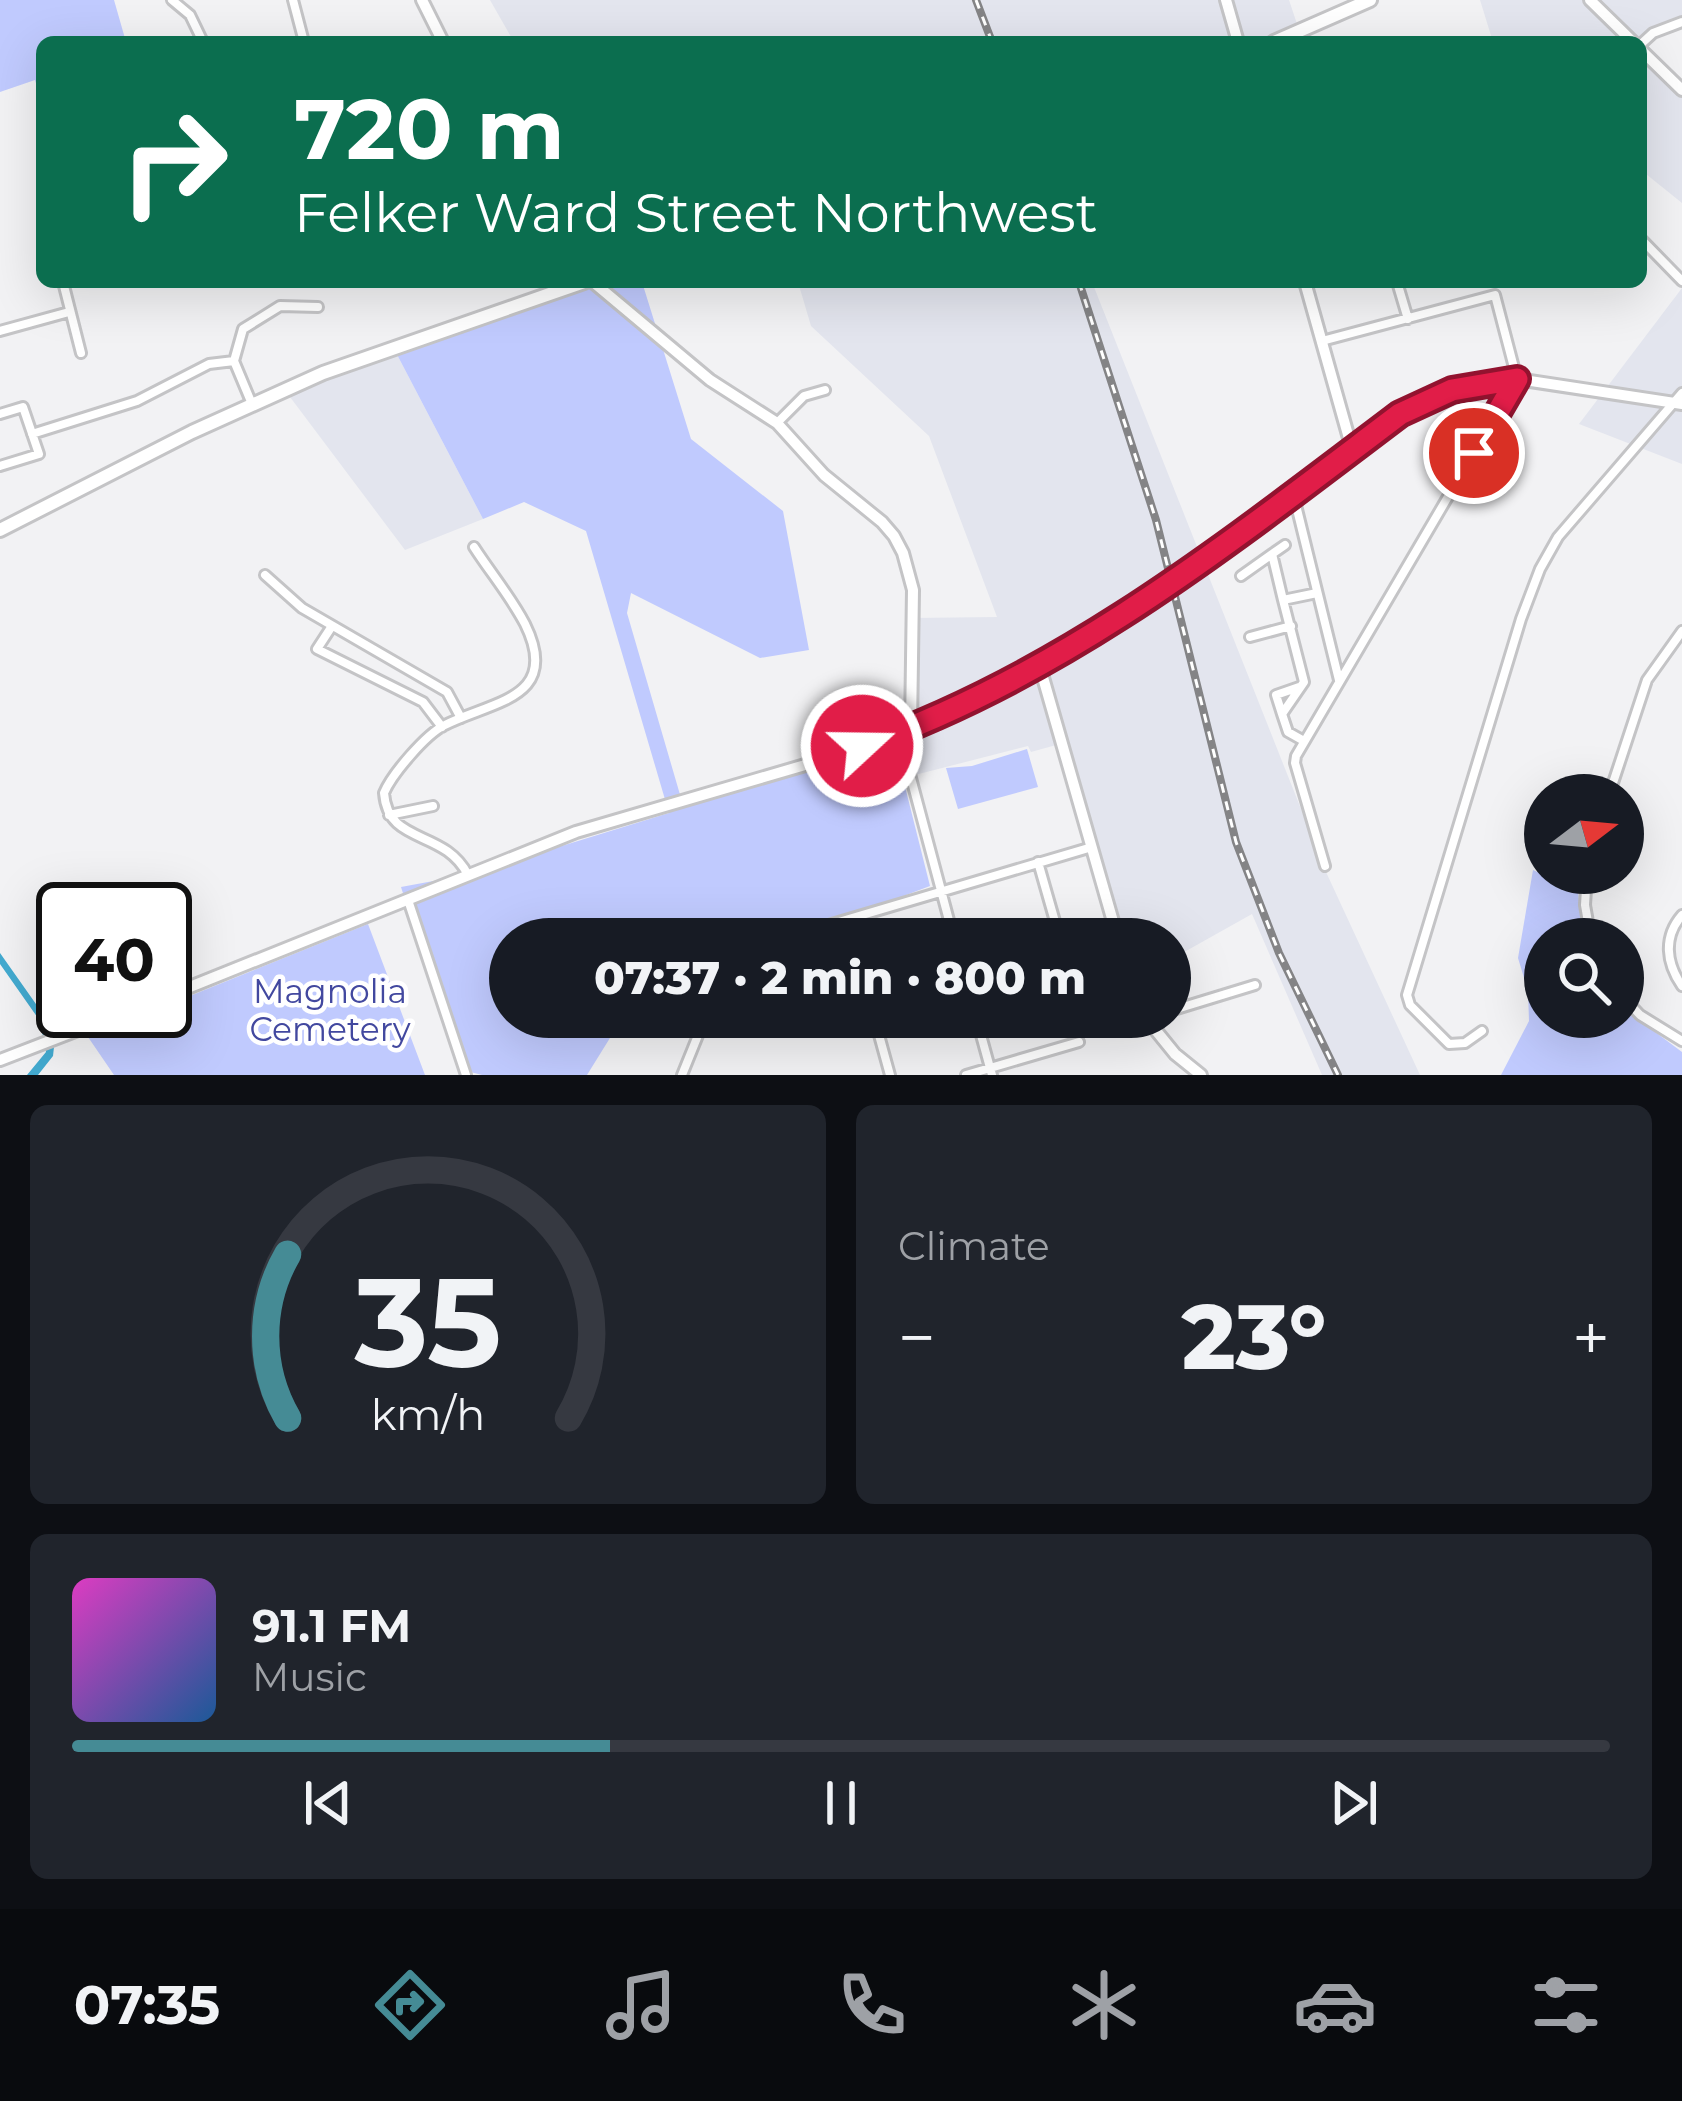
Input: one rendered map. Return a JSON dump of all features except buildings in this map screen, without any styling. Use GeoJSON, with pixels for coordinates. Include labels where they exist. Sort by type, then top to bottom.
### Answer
{"type":"FeatureCollection","features":[{"type":"Feature","properties":{"kind":"main road"},"geometry":{"type":"LineString","coordinates":[[1288,36],[1370,0]]}},
{"type":"Feature","properties":{"kind":"main road"},"geometry":{"type":"LineString","coordinates":[[0,530],[252,404],[388,348],[566,288]]}},
{"type":"Feature","properties":{"kind":"street"},"geometry":{"type":"LineString","coordinates":[[172,0],[190,15],[200,36]]}},
{"type":"Feature","properties":{"kind":"street"},"geometry":{"type":"LineString","coordinates":[[293,0],[302,36]]}},
{"type":"Feature","properties":{"kind":"street"},"geometry":{"type":"LineString","coordinates":[[422,0],[440,36]]}},
{"type":"Feature","properties":{"kind":"street"},"geometry":{"type":"LineString","coordinates":[[1226,0],[1236,36]]}},
{"type":"Feature","properties":{"kind":"street"},"geometry":{"type":"LineString","coordinates":[[1590,0],[1628,36]]}},
{"type":"Feature","properties":{"kind":"street"},"geometry":{"type":"LineString","coordinates":[[1647,38],[1682,22]]}},
{"type":"Feature","properties":{"kind":"street"},"geometry":{"type":"LineString","coordinates":[[1647,55],[1682,90]]}},
{"type":"Feature","properties":{"kind":"street"},"geometry":{"type":"LineString","coordinates":[[1647,245],[1682,280]]}},
{"type":"Feature","properties":{"kind":"street"},"geometry":{"type":"LineString","coordinates":[[64,288],[82,353]]}},
{"type":"Feature","properties":{"kind":"street"},"geometry":{"type":"LineString","coordinates":[[600,288],[710,380],[777,423],[824,475],[882,522],[903,553],[913,590],[905,730],[948,918]]}},
{"type":"Feature","properties":{"kind":"street"},"geometry":{"type":"LineString","coordinates":[[1307,288],[1352,449]]}},
{"type":"Feature","properties":{"kind":"street"},"geometry":{"type":"LineString","coordinates":[[1398,288],[1408,319]]}},
{"type":"Feature","properties":{"kind":"street"},"geometry":{"type":"LineString","coordinates":[[1322,341],[1495,295],[1517,379],[1295,763],[1325,866]]}},
{"type":"Feature","properties":{"kind":"street"},"geometry":{"type":"LineString","coordinates":[[252,404],[234,361],[240,336],[250,322],[280,306],[318,307]]}},
{"type":"Feature","properties":{"kind":"street"},"geometry":{"type":"LineString","coordinates":[[0,332],[69,312]]}},
{"type":"Feature","properties":{"kind":"street"},"geometry":{"type":"LineString","coordinates":[[32,434],[137,401],[209,364],[234,361]]}},
{"type":"Feature","properties":{"kind":"street"},"geometry":{"type":"LineString","coordinates":[[192,986],[576,832],[812,763],[905,730],[1040,667],[1151,597],[1400,414],[1434,396],[1517,379],[1679,400]]}},
{"type":"Feature","properties":{"kind":"street"},"geometry":{"type":"LineString","coordinates":[[777,423],[804,396],[825,390]]}},
{"type":"Feature","properties":{"kind":"street"},"geometry":{"type":"LineString","coordinates":[[1483,1031],[1465,1043],[1449,1044],[1410,1005],[1407,995],[1521,619],[1540,569],[1564,529],[1679,400]]}},
{"type":"Feature","properties":{"kind":"street"},"geometry":{"type":"LineString","coordinates":[[0,414],[23,407],[39,454],[0,466]]}},
{"type":"Feature","properties":{"kind":"street"},"geometry":{"type":"LineString","coordinates":[[1292,493],[1339,682]]}},
{"type":"Feature","properties":{"kind":"street"},"geometry":{"type":"LineString","coordinates":[[1241,575],[1286,545]]}},
{"type":"Feature","properties":{"kind":"street"},"geometry":{"type":"LineString","coordinates":[[468,875],[461,861],[439,842],[396,826],[384,793],[430,735],[518,694],[535,673],[526,626],[474,547]]}},
{"type":"Feature","properties":{"kind":"street"},"geometry":{"type":"LineString","coordinates":[[1272,554],[1304,675],[1282,714]]}},
{"type":"Feature","properties":{"kind":"street"},"geometry":{"type":"LineString","coordinates":[[265,575],[302,608],[447,692],[461,718]]}},
{"type":"Feature","properties":{"kind":"street"},"geometry":{"type":"LineString","coordinates":[[1283,600],[1317,592]]}},
{"type":"Feature","properties":{"kind":"street"},"geometry":{"type":"LineString","coordinates":[[332,626],[317,649],[423,702],[442,727]]}},
{"type":"Feature","properties":{"kind":"street"},"geometry":{"type":"LineString","coordinates":[[1250,637],[1291,626]]}},
{"type":"Feature","properties":{"kind":"street"},"geometry":{"type":"LineString","coordinates":[[1616,774],[1647,680],[1682,631]]}},
{"type":"Feature","properties":{"kind":"street"},"geometry":{"type":"LineString","coordinates":[[1040,667],[1112,918]]}},
{"type":"Feature","properties":{"kind":"street"},"geometry":{"type":"LineString","coordinates":[[1300,687],[1276,694],[1288,732],[1304,742]]}},
{"type":"Feature","properties":{"kind":"street"},"geometry":{"type":"LineString","coordinates":[[389,815],[434,806]]}},
{"type":"Feature","properties":{"kind":"street"},"geometry":{"type":"LineString","coordinates":[[852,918],[1092,847]]}},
{"type":"Feature","properties":{"kind":"street"},"geometry":{"type":"LineString","coordinates":[[1038,862],[1054,918]]}},
{"type":"Feature","properties":{"kind":"street"},"geometry":{"type":"LineString","coordinates":[[408,899],[466,1075]]}},
{"type":"Feature","properties":{"kind":"street"},"geometry":{"type":"LineString","coordinates":[[1682,915],[1671,929],[1668,954],[1682,986]]}},
{"type":"Feature","properties":{"kind":"street"},"geometry":{"type":"LineString","coordinates":[[1191,1005],[1255,986]]}},
{"type":"Feature","properties":{"kind":"street"},"geometry":{"type":"LineString","coordinates":[[1644,1017],[1682,1041]]}},
{"type":"Feature","properties":{"kind":"street"},"geometry":{"type":"LineString","coordinates":[[0,1060],[56,1038]]}},
{"type":"Feature","properties":{"kind":"street"},"geometry":{"type":"LineString","coordinates":[[682,1075],[697,1038]]}},
{"type":"Feature","properties":{"kind":"street"},"geometry":{"type":"LineString","coordinates":[[880,1038],[890,1075]]}},
{"type":"Feature","properties":{"kind":"street"},"geometry":{"type":"LineString","coordinates":[[982,1038],[991,1071]]}},
{"type":"Feature","properties":{"kind":"street"},"geometry":{"type":"LineString","coordinates":[[1162,1038],[1201,1075]]}},
{"type":"Feature","properties":{"kind":"street"},"geometry":{"type":"LineString","coordinates":[[965,1075],[1079,1042]]}},
{"type":"Feature","properties":{"kind":"shaded area"},"geometry":{"type":"Polygon","coordinates":[[[490,0],[1289,0],[1300,33],[1294,36],[511,36],[490,0]]]}},
{"type":"Feature","properties":{"kind":"shaded area"},"geometry":{"type":"Polygon","coordinates":[[[1480,0],[1682,0],[1682,17],[1649,28],[1644,36],[1491,36],[1480,0]]]}},
{"type":"Feature","properties":{"kind":"shaded area"},"geometry":{"type":"Polygon","coordinates":[[[1647,49],[1682,84],[1682,203],[1647,175],[1647,49]]]}},
{"type":"Feature","properties":{"kind":"shaded area"},"geometry":{"type":"Polygon","coordinates":[[[800,288],[1094,288],[1326,872],[1420,1075],[1322,1075],[1252,914],[1191,948],[1191,918],[1115,918],[1067,742],[1031,752],[1028,746],[903,778],[891,731],[906,726],[912,618],[997,617],[929,436],[811,326],[800,288]]]}},
{"type":"Feature","properties":{"kind":"shaded area"},"geometry":{"type":"Polygon","coordinates":[[[1682,288],[1682,464],[1579,424],[1682,288]]]}},
{"type":"Feature","properties":{"kind":"shaded area"},"geometry":{"type":"Polygon","coordinates":[[[392,345],[483,519],[405,550],[281,385],[392,345]]]}},
{"type":"Feature","properties":{"kind":"shaded area"},"geometry":{"type":"Polygon","coordinates":[[[0,953],[36,1004],[36,1015],[0,964],[0,953]]]}},
{"type":"Feature","properties":{"kind":"shaded area"},"geometry":{"type":"Polygon","coordinates":[[[43,1038],[51,1038],[53,1056],[38,1075],[27,1075],[46,1052],[43,1038]]]}},
{"type":"Feature","properties":{"kind":"green space"},"geometry":{"type":"Polygon","coordinates":[[[0,0],[114,0],[124,36],[36,36],[36,83],[0,92],[0,0]]]}},
{"type":"Feature","properties":{"kind":"green space"},"geometry":{"type":"Polygon","coordinates":[[[564,288],[644,288],[691,439],[783,511],[809,650],[760,658],[631,593],[627,613],[681,798],[734,785],[891,731],[930,886],[845,918],[489,918],[489,1038],[610,1038],[587,1075],[482,1075],[459,1069],[401,887],[471,874],[669,813],[586,531],[524,502],[483,519],[392,345],[564,288]]]}},
{"type":"Feature","properties":{"kind":"green space"},"geometry":{"type":"Polygon","coordinates":[[[1027,749],[1038,787],[958,809],[946,768],[972,766],[1027,749]]]}},
{"type":"Feature","properties":{"kind":"green space"},"geometry":{"type":"Polygon","coordinates":[[[1529,894],[1578,894],[1581,918],[1525,918],[1529,894]]]}},
{"type":"Feature","properties":{"kind":"green space"},"geometry":{"type":"Polygon","coordinates":[[[1524,923],[1524,978],[1518,958],[1524,923]]]}},
{"type":"Feature","properties":{"kind":"green space","name":"Magnolia Cemetery"},"geometry":{"type":"Polygon","coordinates":[[[368,924],[425,1075],[114,1075],[89,1038],[192,1038],[192,995],[368,924]]]}},
{"type":"Feature","properties":{"kind":"green space"},"geometry":{"type":"Polygon","coordinates":[[[1644,1024],[1682,1052],[1682,1075],[1501,1075],[1524,1031],[1524,1038],[1644,1038],[1644,1024]]]}},
{"type":"Feature","properties":{"kind":"railway"},"geometry":{"type":"LineString","coordinates":[[976,0],[990,36]]}},
{"type":"Feature","properties":{"kind":"railway"},"geometry":{"type":"LineString","coordinates":[[1081,288],[1156,520],[1236,842],[1279,953],[1338,1075]]}},
{"type":"Feature","properties":{"kind":"route"},"geometry":{"type":"LineString","coordinates":[[862,746],[977,699],[1098,634],[1400,414],[1452,390],[1517,379],[1474,453]]}}]}
